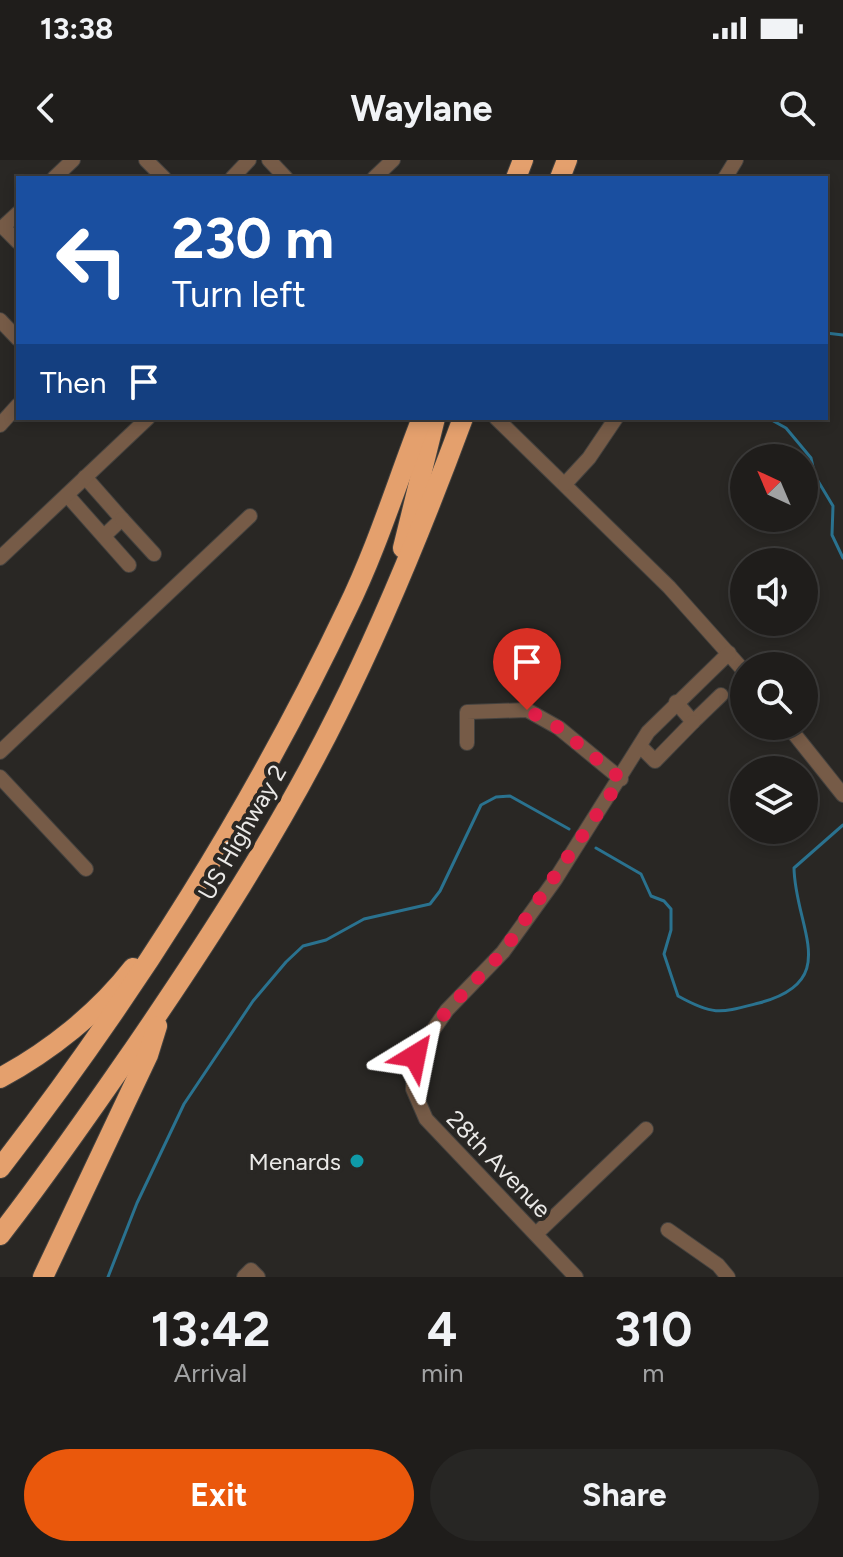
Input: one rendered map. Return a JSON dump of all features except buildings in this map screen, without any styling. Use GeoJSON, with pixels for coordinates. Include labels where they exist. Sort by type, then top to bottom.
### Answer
{"type":"FeatureCollection","features":[{"type":"Feature","properties":{"kind":"highway","name":"US Highway 2"},"geometry":{"type":"LineString","coordinates":[[0,1168],[113,1015],[200,883],[269,762],[348,607],[421,420]]}},
{"type":"Feature","properties":{"kind":"highway"},"geometry":{"type":"LineString","coordinates":[[394,595],[435,420]]}},
{"type":"Feature","properties":{"kind":"highway","name":"US Highway 2"},"geometry":{"type":"LineString","coordinates":[[0,1235],[51,1170],[165,1003],[266,846],[338,714],[394,595],[462,420]]}},
{"type":"Feature","properties":{"kind":"highway"},"geometry":{"type":"LineString","coordinates":[[0,1078],[47,1050],[99,1004],[200,883]]}},
{"type":"Feature","properties":{"kind":"highway"},"geometry":{"type":"LineString","coordinates":[[43,1277],[148,1055],[165,1003]]}},
{"type":"Feature","properties":{"kind":"street"},"geometry":{"type":"LineString","coordinates":[[56,176],[73,160]]}},
{"type":"Feature","properties":{"kind":"street"},"geometry":{"type":"LineString","coordinates":[[146,160],[162,176]]}},
{"type":"Feature","properties":{"kind":"street"},"geometry":{"type":"LineString","coordinates":[[234,176],[249,160]]}},
{"type":"Feature","properties":{"kind":"street"},"geometry":{"type":"LineString","coordinates":[[269,160],[284,176]]}},
{"type":"Feature","properties":{"kind":"street"},"geometry":{"type":"LineString","coordinates":[[376,176],[393,160]]}},
{"type":"Feature","properties":{"kind":"street"},"geometry":{"type":"LineString","coordinates":[[16,215],[3,227],[16,240]]}},
{"type":"Feature","properties":{"kind":"street"},"geometry":{"type":"LineString","coordinates":[[0,320],[16,337]]}},
{"type":"Feature","properties":{"kind":"street"},"geometry":{"type":"LineString","coordinates":[[0,425],[16,407]]}},
{"type":"Feature","properties":{"kind":"street"},"geometry":{"type":"LineString","coordinates":[[0,558],[146,420]]}},
{"type":"Feature","properties":{"kind":"street"},"geometry":{"type":"LineString","coordinates":[[498,420],[669,587],[729,653]]}},
{"type":"Feature","properties":{"kind":"street"},"geometry":{"type":"LineString","coordinates":[[565,484],[589,458],[615,420]]}},
{"type":"Feature","properties":{"kind":"street"},"geometry":{"type":"LineString","coordinates":[[85,477],[154,554]]}},
{"type":"Feature","properties":{"kind":"street"},"geometry":{"type":"LineString","coordinates":[[67,495],[129,565]]}},
{"type":"Feature","properties":{"kind":"street"},"geometry":{"type":"LineString","coordinates":[[0,752],[250,516]]}},
{"type":"Feature","properties":{"kind":"street"},"geometry":{"type":"LineString","coordinates":[[104,536],[122,519]]}},
{"type":"Feature","properties":{"kind":"street","name":"28th Avenue"},"geometry":{"type":"LineString","coordinates":[[576,1277],[426,1119],[413,1089],[415,1056],[447,1010],[503,952],[621,779],[640,746],[676,702],[729,653]]}},
{"type":"Feature","properties":{"kind":"street"},"geometry":{"type":"LineString","coordinates":[[640,746],[655,761],[721,695]]}},
{"type":"Feature","properties":{"kind":"street"},"geometry":{"type":"LineString","coordinates":[[676,702],[693,722]]}},
{"type":"Feature","properties":{"kind":"street"},"geometry":{"type":"LineString","coordinates":[[467,743],[467,712],[527,710],[559,728],[621,779]]}},
{"type":"Feature","properties":{"kind":"street"},"geometry":{"type":"LineString","coordinates":[[799,740],[843,795]]}},
{"type":"Feature","properties":{"kind":"street"},"geometry":{"type":"LineString","coordinates":[[0,777],[86,869]]}},
{"type":"Feature","properties":{"kind":"street"},"geometry":{"type":"LineString","coordinates":[[536,1234],[646,1129]]}},
{"type":"Feature","properties":{"kind":"street"},"geometry":{"type":"LineString","coordinates":[[668,1230],[728,1277]]}},
{"type":"Feature","properties":{"kind":"street"},"geometry":{"type":"LineString","coordinates":[[244,1277],[251,1270],[258,1277]]}},
{"type":"Feature","properties":{"kind":"waterway"},"geometry":{"type":"LineString","coordinates":[[828,333],[843,335]]}},
{"type":"Feature","properties":{"kind":"waterway"},"geometry":{"type":"LineString","coordinates":[[772,420],[786,428],[811,458],[815,476],[833,506],[832,535],[843,558]]}},
{"type":"Feature","properties":{"kind":"waterway"},"geometry":{"type":"LineString","coordinates":[[108,1277],[137,1203],[184,1104],[253,1001],[286,962],[303,946],[326,940],[364,919],[430,904],[440,891],[481,805],[496,797],[510,796],[569,829]]}},
{"type":"Feature","properties":{"kind":"waterway"},"geometry":{"type":"LineString","coordinates":[[596,848],[641,874],[651,896],[664,901],[671,909],[671,930],[664,954],[678,996],[717,1011],[759,1003],[785,993],[800,981],[807,966],[808,950],[794,868],[843,825]]}},
{"type":"Feature","properties":{"kind":"place","name":"Menards"},"geometry":{"type":"Point","coordinates":[357,1161]}},
{"type":"Feature","properties":{"kind":"route"},"geometry":{"type":"LineString","coordinates":[[415,1056],[447,1010],[503,952],[621,779],[583,751],[559,728],[527,710]]}}]}
